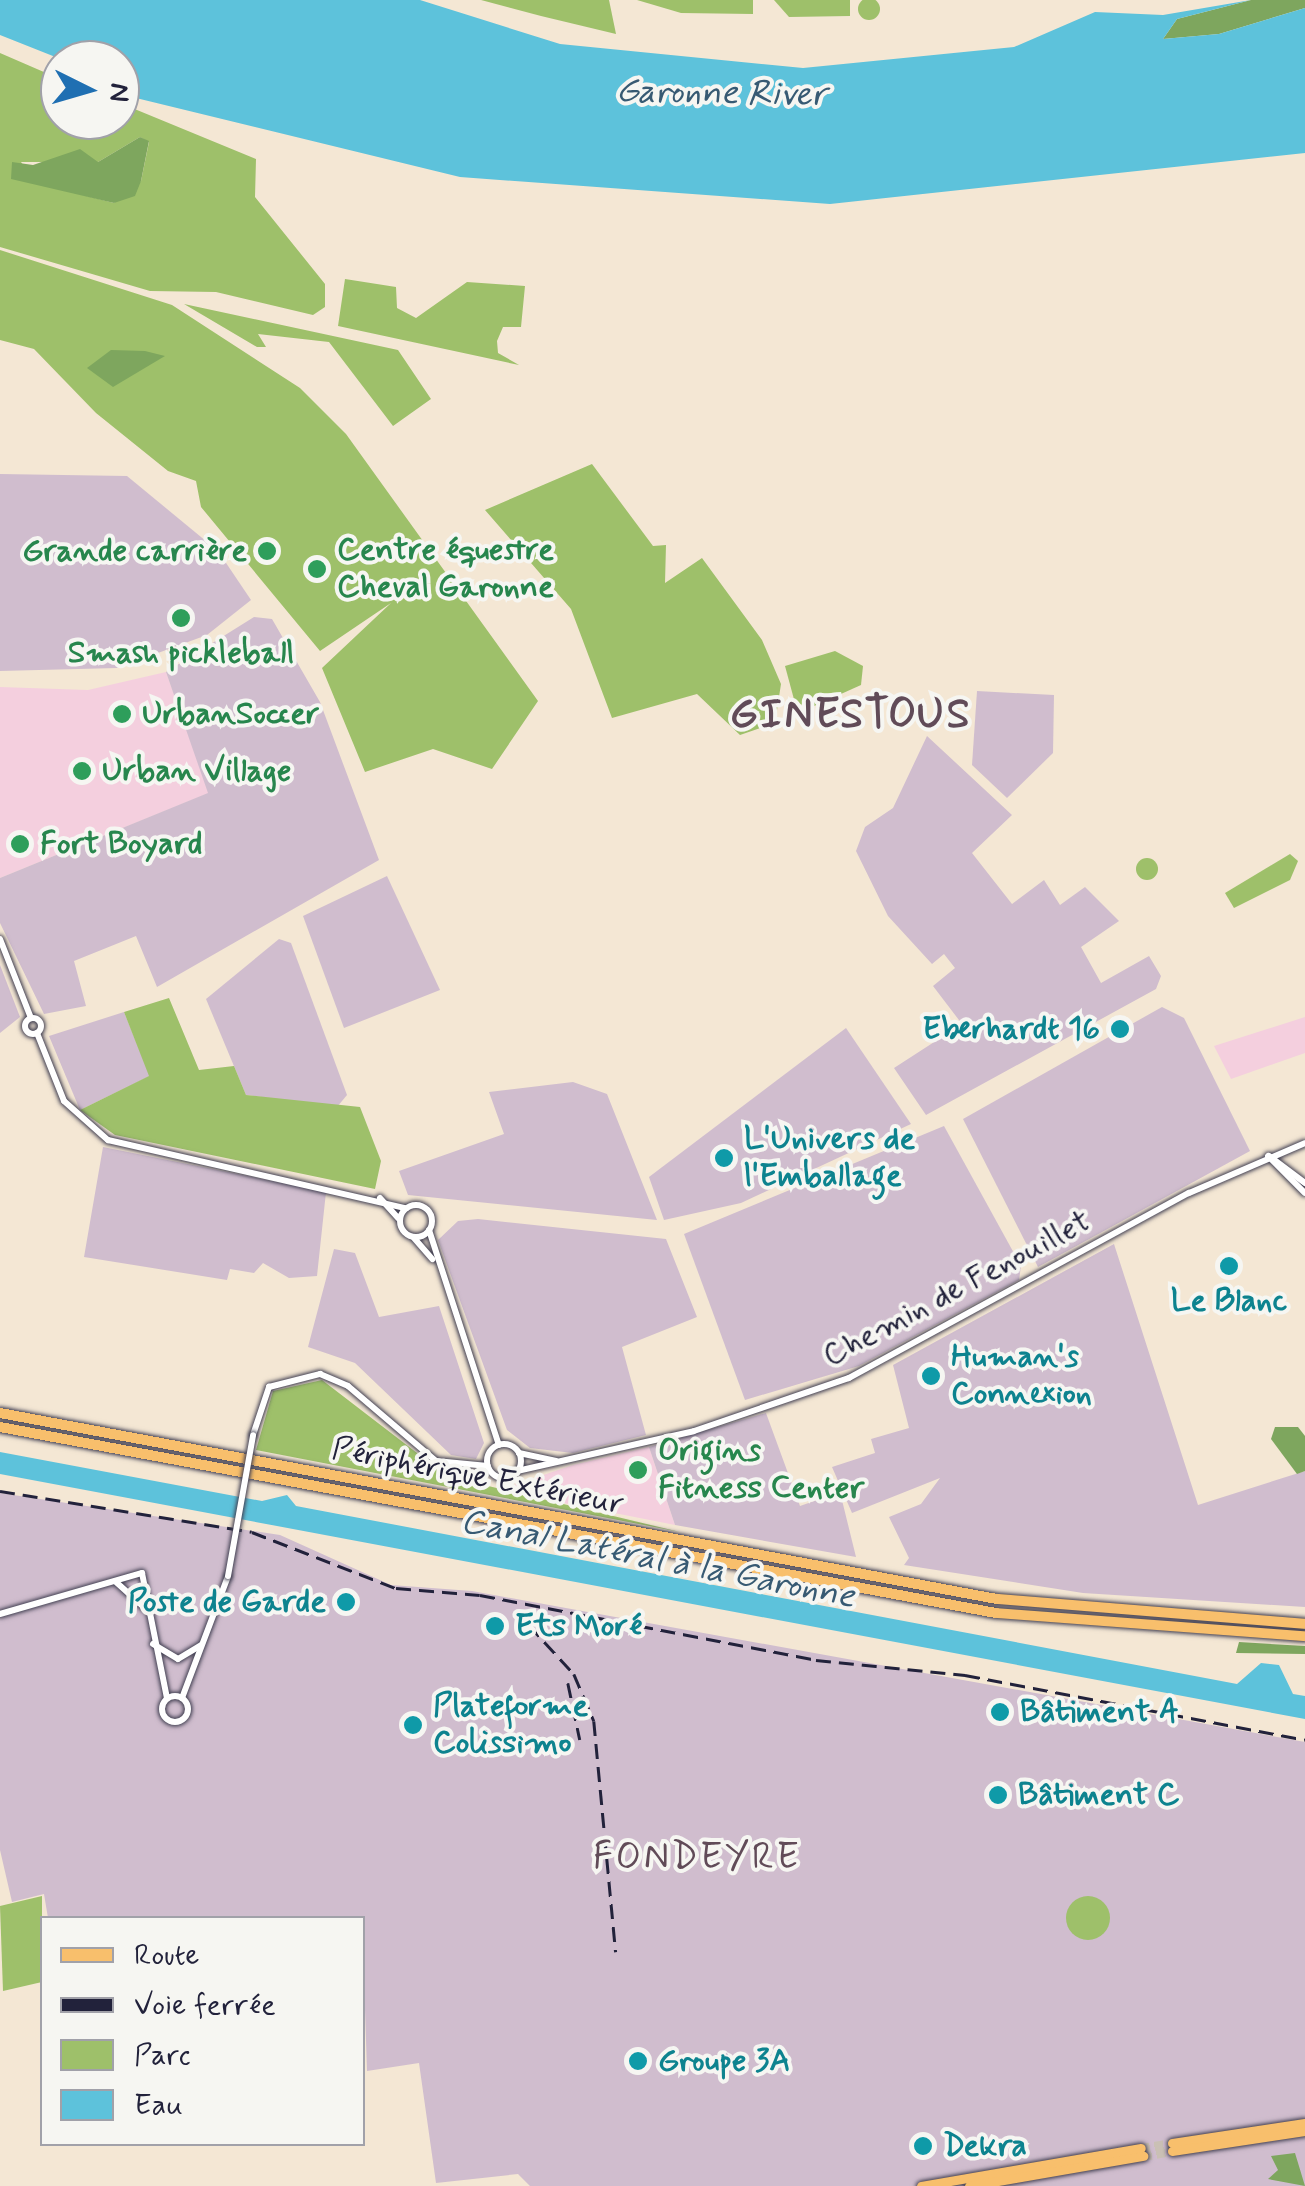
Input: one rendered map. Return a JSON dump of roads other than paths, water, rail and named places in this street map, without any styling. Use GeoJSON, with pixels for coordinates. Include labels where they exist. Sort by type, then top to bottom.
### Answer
{"type":"FeatureCollection","features":[{"type":"Feature","properties":{"kind":"highway","name":"Périphérique Extérieur"},"geometry":{"type":"LineString","coordinates":[[0,1413],[997,1599],[1305,1624]]}},
{"type":"Feature","properties":{"kind":"highway"},"geometry":{"type":"LineString","coordinates":[[0,1428],[1010,1615],[1305,1636]]}},
{"type":"Feature","properties":{"kind":"main road"},"geometry":{"type":"LineString","coordinates":[[1305,2123],[1172,2147],[1305,2131]]}},
{"type":"Feature","properties":{"kind":"main road"},"geometry":{"type":"LineString","coordinates":[[921,2186],[1142,2152],[969,2186]]}},
{"type":"Feature","properties":{"kind":"street"},"geometry":{"type":"LineString","coordinates":[[0,940],[31,1018],[26,1029],[37,1032],[64,1101],[108,1140],[379,1197],[406,1208],[427,1209],[432,1258],[499,1444],[488,1466]]}},
{"type":"Feature","properties":{"kind":"street","name":"Chemin de Fenouillet"},"geometry":{"type":"LineString","coordinates":[[517,1472],[850,1378],[1268,1156],[1305,1144]]}},
{"type":"Feature","properties":{"kind":"street"},"geometry":{"type":"LineString","coordinates":[[1268,1156],[1305,1184]]}},
{"type":"Feature","properties":{"kind":"street"},"geometry":{"type":"LineString","coordinates":[[1268,1156],[1305,1192]]}},
{"type":"Feature","properties":{"kind":"street"},"geometry":{"type":"LineString","coordinates":[[379,1197],[432,1258]]}},
{"type":"Feature","properties":{"kind":"street"},"geometry":{"type":"LineString","coordinates":[[399,1220],[406,1208]]}},
{"type":"Feature","properties":{"kind":"street"},"geometry":{"type":"LineString","coordinates":[[413,1237],[429,1230]]}},
{"type":"Feature","properties":{"kind":"street"},"geometry":{"type":"LineString","coordinates":[[0,1614],[144,1574],[153,1644],[168,1698],[162,1713],[176,1722],[188,1710],[182,1698],[228,1576],[253,1435],[270,1387],[320,1374],[348,1386],[436,1461],[488,1466],[502,1477],[517,1472],[519,1452]]}},
{"type":"Feature","properties":{"kind":"street","name":"Chemin de Fenouillet"},"geometry":{"type":"LineString","coordinates":[[499,1444],[562,1462]]}},
{"type":"Feature","properties":{"kind":"street"},"geometry":{"type":"LineString","coordinates":[[130,1576],[133,1591],[147,1610]]}},
{"type":"Feature","properties":{"kind":"street"},"geometry":{"type":"LineString","coordinates":[[113,1582],[133,1591],[148,1588]]}},
{"type":"Feature","properties":{"kind":"street"},"geometry":{"type":"LineString","coordinates":[[153,1644],[186,1658],[207,1636]]}},
{"type":"Feature","properties":{"kind":"street"},"geometry":{"type":"LineString","coordinates":[[168,1698],[182,1698]]}},
{"type":"Feature","properties":{"kind":"water","name":"Garonne River"},"geometry":{"type":"Polygon","coordinates":[[[0,0],[420,0],[560,44],[803,68],[1014,47],[1095,12],[1163,15],[1251,0],[1177,19],[1163,39],[1219,34],[1305,8],[1305,153],[830,204],[460,177],[140,99],[140,40],[40,40],[40,51],[0,35],[0,0]]]}},
{"type":"Feature","properties":{"kind":"water"},"geometry":{"type":"Polygon","coordinates":[[[0,1452],[262,1501],[287,1495],[296,1506],[1237,1684],[1261,1663],[1279,1665],[1293,1694],[1305,1696],[1305,1719],[0,1474],[0,1452]]]}},
{"type":"Feature","properties":{"kind":"tunnel"},"geometry":{"type":"LineString","coordinates":[[1141,2148],[1172,2143]]}},
{"type":"Feature","properties":{"kind":"tunnel"},"geometry":{"type":"LineString","coordinates":[[1143,2156],[1172,2151]]}},
{"type":"Feature","properties":{"kind":"railway"},"geometry":{"type":"LineString","coordinates":[[0,1491],[252,1532],[396,1588],[480,1595],[816,1660],[965,1675],[1305,1740]]}},
{"type":"Feature","properties":{"kind":"railway"},"geometry":{"type":"LineString","coordinates":[[529,1625],[574,1674],[594,1721],[616,1952]]}},
{"type":"Feature","properties":{"kind":"railway"},"geometry":{"type":"LineString","coordinates":[[568,1683],[580,1740]]}},
{"type":"Feature","properties":{"kind":"place","name":"Grande carrière"},"geometry":{"type":"Point","coordinates":[267,551]}},
{"type":"Feature","properties":{"kind":"place","name":"Centre équestre Cheval Garonne"},"geometry":{"type":"Point","coordinates":[317,569]}},
{"type":"Feature","properties":{"kind":"place","name":"Smash pickleball"},"geometry":{"type":"Point","coordinates":[181,618]}},
{"type":"Feature","properties":{"kind":"place","name":"UrbanSoccer"},"geometry":{"type":"Point","coordinates":[122,714]}},
{"type":"Feature","properties":{"kind":"place","name":"Urban Village"},"geometry":{"type":"Point","coordinates":[82,771]}},
{"type":"Feature","properties":{"kind":"place","name":"Fort Boyard"},"geometry":{"type":"Point","coordinates":[20,844]}},
{"type":"Feature","properties":{"kind":"place","name":"Eberhardt 16"},"geometry":{"type":"Point","coordinates":[1120,1029]}},
{"type":"Feature","properties":{"kind":"place","name":"L'Univers de l'Emballage"},"geometry":{"type":"Point","coordinates":[724,1158]}},
{"type":"Feature","properties":{"kind":"place","name":"Le Blanc"},"geometry":{"type":"Point","coordinates":[1229,1266]}},
{"type":"Feature","properties":{"kind":"place","name":"Human's Connexion"},"geometry":{"type":"Point","coordinates":[931,1376]}},
{"type":"Feature","properties":{"kind":"place","name":"Origins Fitness Center"},"geometry":{"type":"Point","coordinates":[638,1470]}},
{"type":"Feature","properties":{"kind":"place","name":"Poste de Garde"},"geometry":{"type":"Point","coordinates":[346,1602]}},
{"type":"Feature","properties":{"kind":"place","name":"Ets Moré"},"geometry":{"type":"Point","coordinates":[495,1626]}},
{"type":"Feature","properties":{"kind":"place","name":"Bâtiment A"},"geometry":{"type":"Point","coordinates":[1000,1712]}},
{"type":"Feature","properties":{"kind":"place","name":"Plateforme Colissimo"},"geometry":{"type":"Point","coordinates":[413,1725]}},
{"type":"Feature","properties":{"kind":"place","name":"Bâtiment C"},"geometry":{"type":"Point","coordinates":[998,1795]}},
{"type":"Feature","properties":{"kind":"place","name":"Groupe 3A"},"geometry":{"type":"Point","coordinates":[638,2061]}},
{"type":"Feature","properties":{"kind":"place","name":"Dekra"},"geometry":{"type":"Point","coordinates":[923,2146]}},
{"type":"Feature","properties":{"kind":"district","name":"GINESTOUS"},"geometry":{"type":"Point","coordinates":[851,716]}},
{"type":"Feature","properties":{"kind":"district","name":"FONDEYRE"},"geometry":{"type":"Point","coordinates":[697,1858]}},
{"type":"Feature","properties":{"kind":"water label","name":"Canal Latéral à la Garonne"},"geometry":{"type":"Point","coordinates":[658,1559]}}]}
